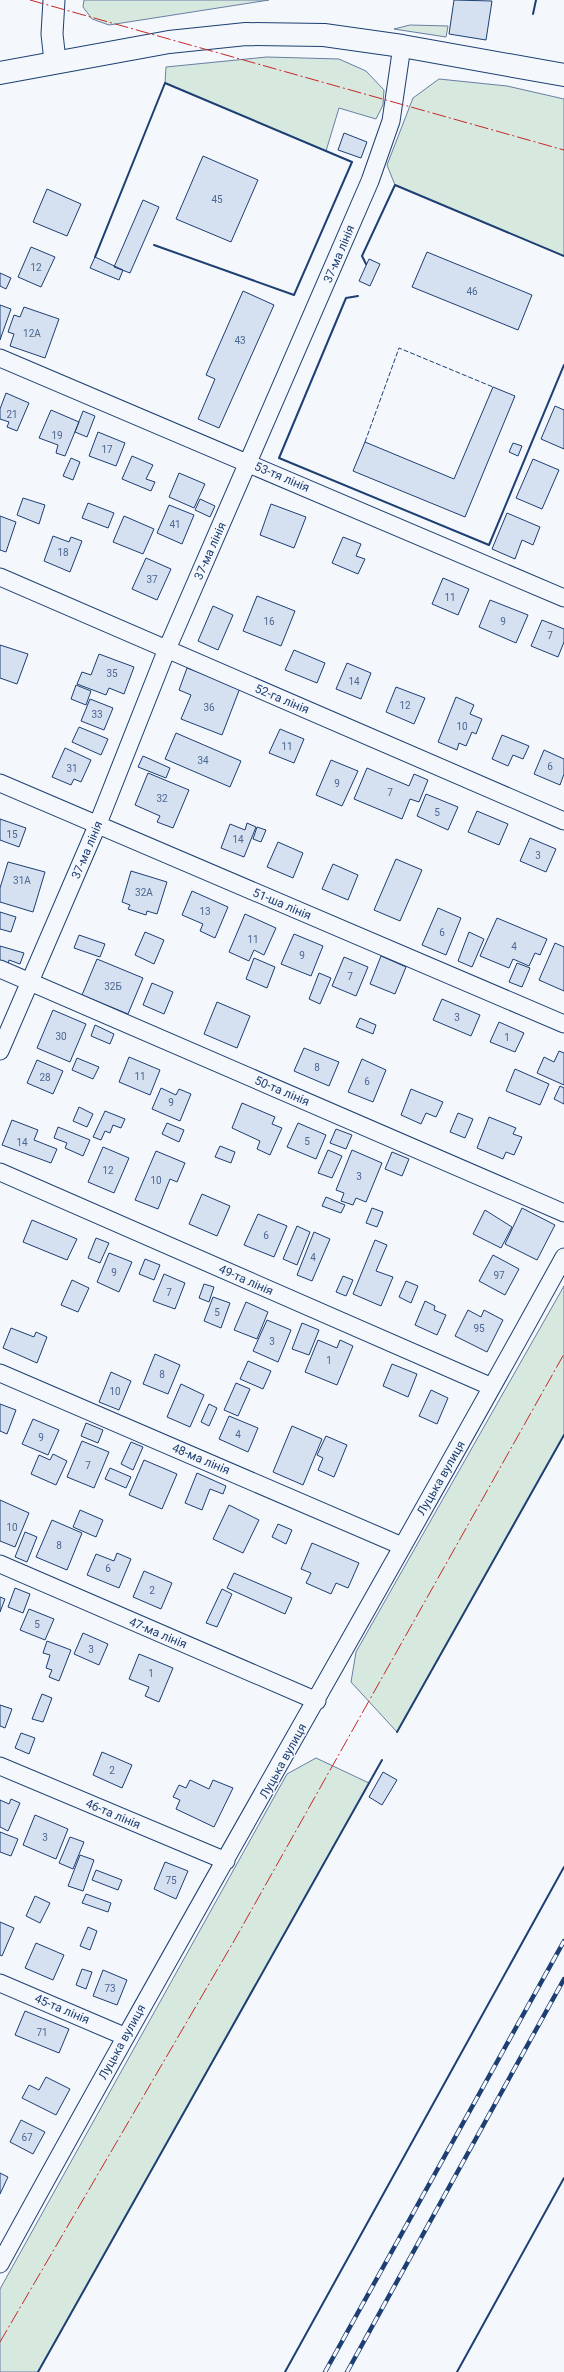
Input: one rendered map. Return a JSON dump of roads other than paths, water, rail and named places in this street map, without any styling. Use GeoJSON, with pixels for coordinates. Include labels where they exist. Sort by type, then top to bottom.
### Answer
{"type":"FeatureCollection","features":[{"type":"Feature","properties":{"kind":"highway"},"geometry":{"type":"LineString","coordinates":[[0,73],[55,61],[169,42],[246,34],[324,35],[402,46],[564,75]]}},
{"type":"Feature","properties":{"kind":"street"},"geometry":{"type":"LineString","coordinates":[[54,0],[52,34],[55,61]]}},
{"type":"Feature","properties":{"kind":"street","name":"37-ма лінія"},"geometry":{"type":"LineString","coordinates":[[0,1051],[98,826],[167,649],[249,463],[370,181],[391,121],[402,46]]}},
{"type":"Feature","properties":{"kind":"street","name":"53-тя лінія"},"geometry":{"type":"LineString","coordinates":[[0,358],[564,598]]}},
{"type":"Feature","properties":{"kind":"street","name":"52-га лінія"},"geometry":{"type":"LineString","coordinates":[[0,577],[564,821]]}},
{"type":"Feature","properties":{"kind":"street","name":"51-ша лінія"},"geometry":{"type":"LineString","coordinates":[[0,783],[564,1024]]}},
{"type":"Feature","properties":{"kind":"street","name":"50-та лінія"},"geometry":{"type":"LineString","coordinates":[[0,970],[564,1213]]}},
{"type":"Feature","properties":{"kind":"street","name":"49-та лінія"},"geometry":{"type":"LineString","coordinates":[[0,1172],[492,1387]]}},
{"type":"Feature","properties":{"kind":"street","name":"Луцька вулиця"},"geometry":{"type":"LineString","coordinates":[[0,2264],[124,2036],[317,1701],[564,1257]]}},
{"type":"Feature","properties":{"kind":"street","name":"48-ма лінія"},"geometry":{"type":"LineString","coordinates":[[0,1373],[402,1546]]}},
{"type":"Feature","properties":{"kind":"street","name":"47-ма лінія"},"geometry":{"type":"LineString","coordinates":[[0,1564],[317,1701]]}},
{"type":"Feature","properties":{"kind":"street","name":"46-та лінія"},"geometry":{"type":"LineString","coordinates":[[0,1766],[226,1861]]}},
{"type":"Feature","properties":{"kind":"street","name":"45-та лінія"},"geometry":{"type":"LineString","coordinates":[[0,1983],[124,2036]]}},
{"type":"Feature","properties":{"kind":"railway"},"geometry":{"type":"LineString","coordinates":[[325,2372],[564,1941]]}},
{"type":"Feature","properties":{"kind":"railway"},"geometry":{"type":"LineString","coordinates":[[347,2372],[564,1979]]}}]}
